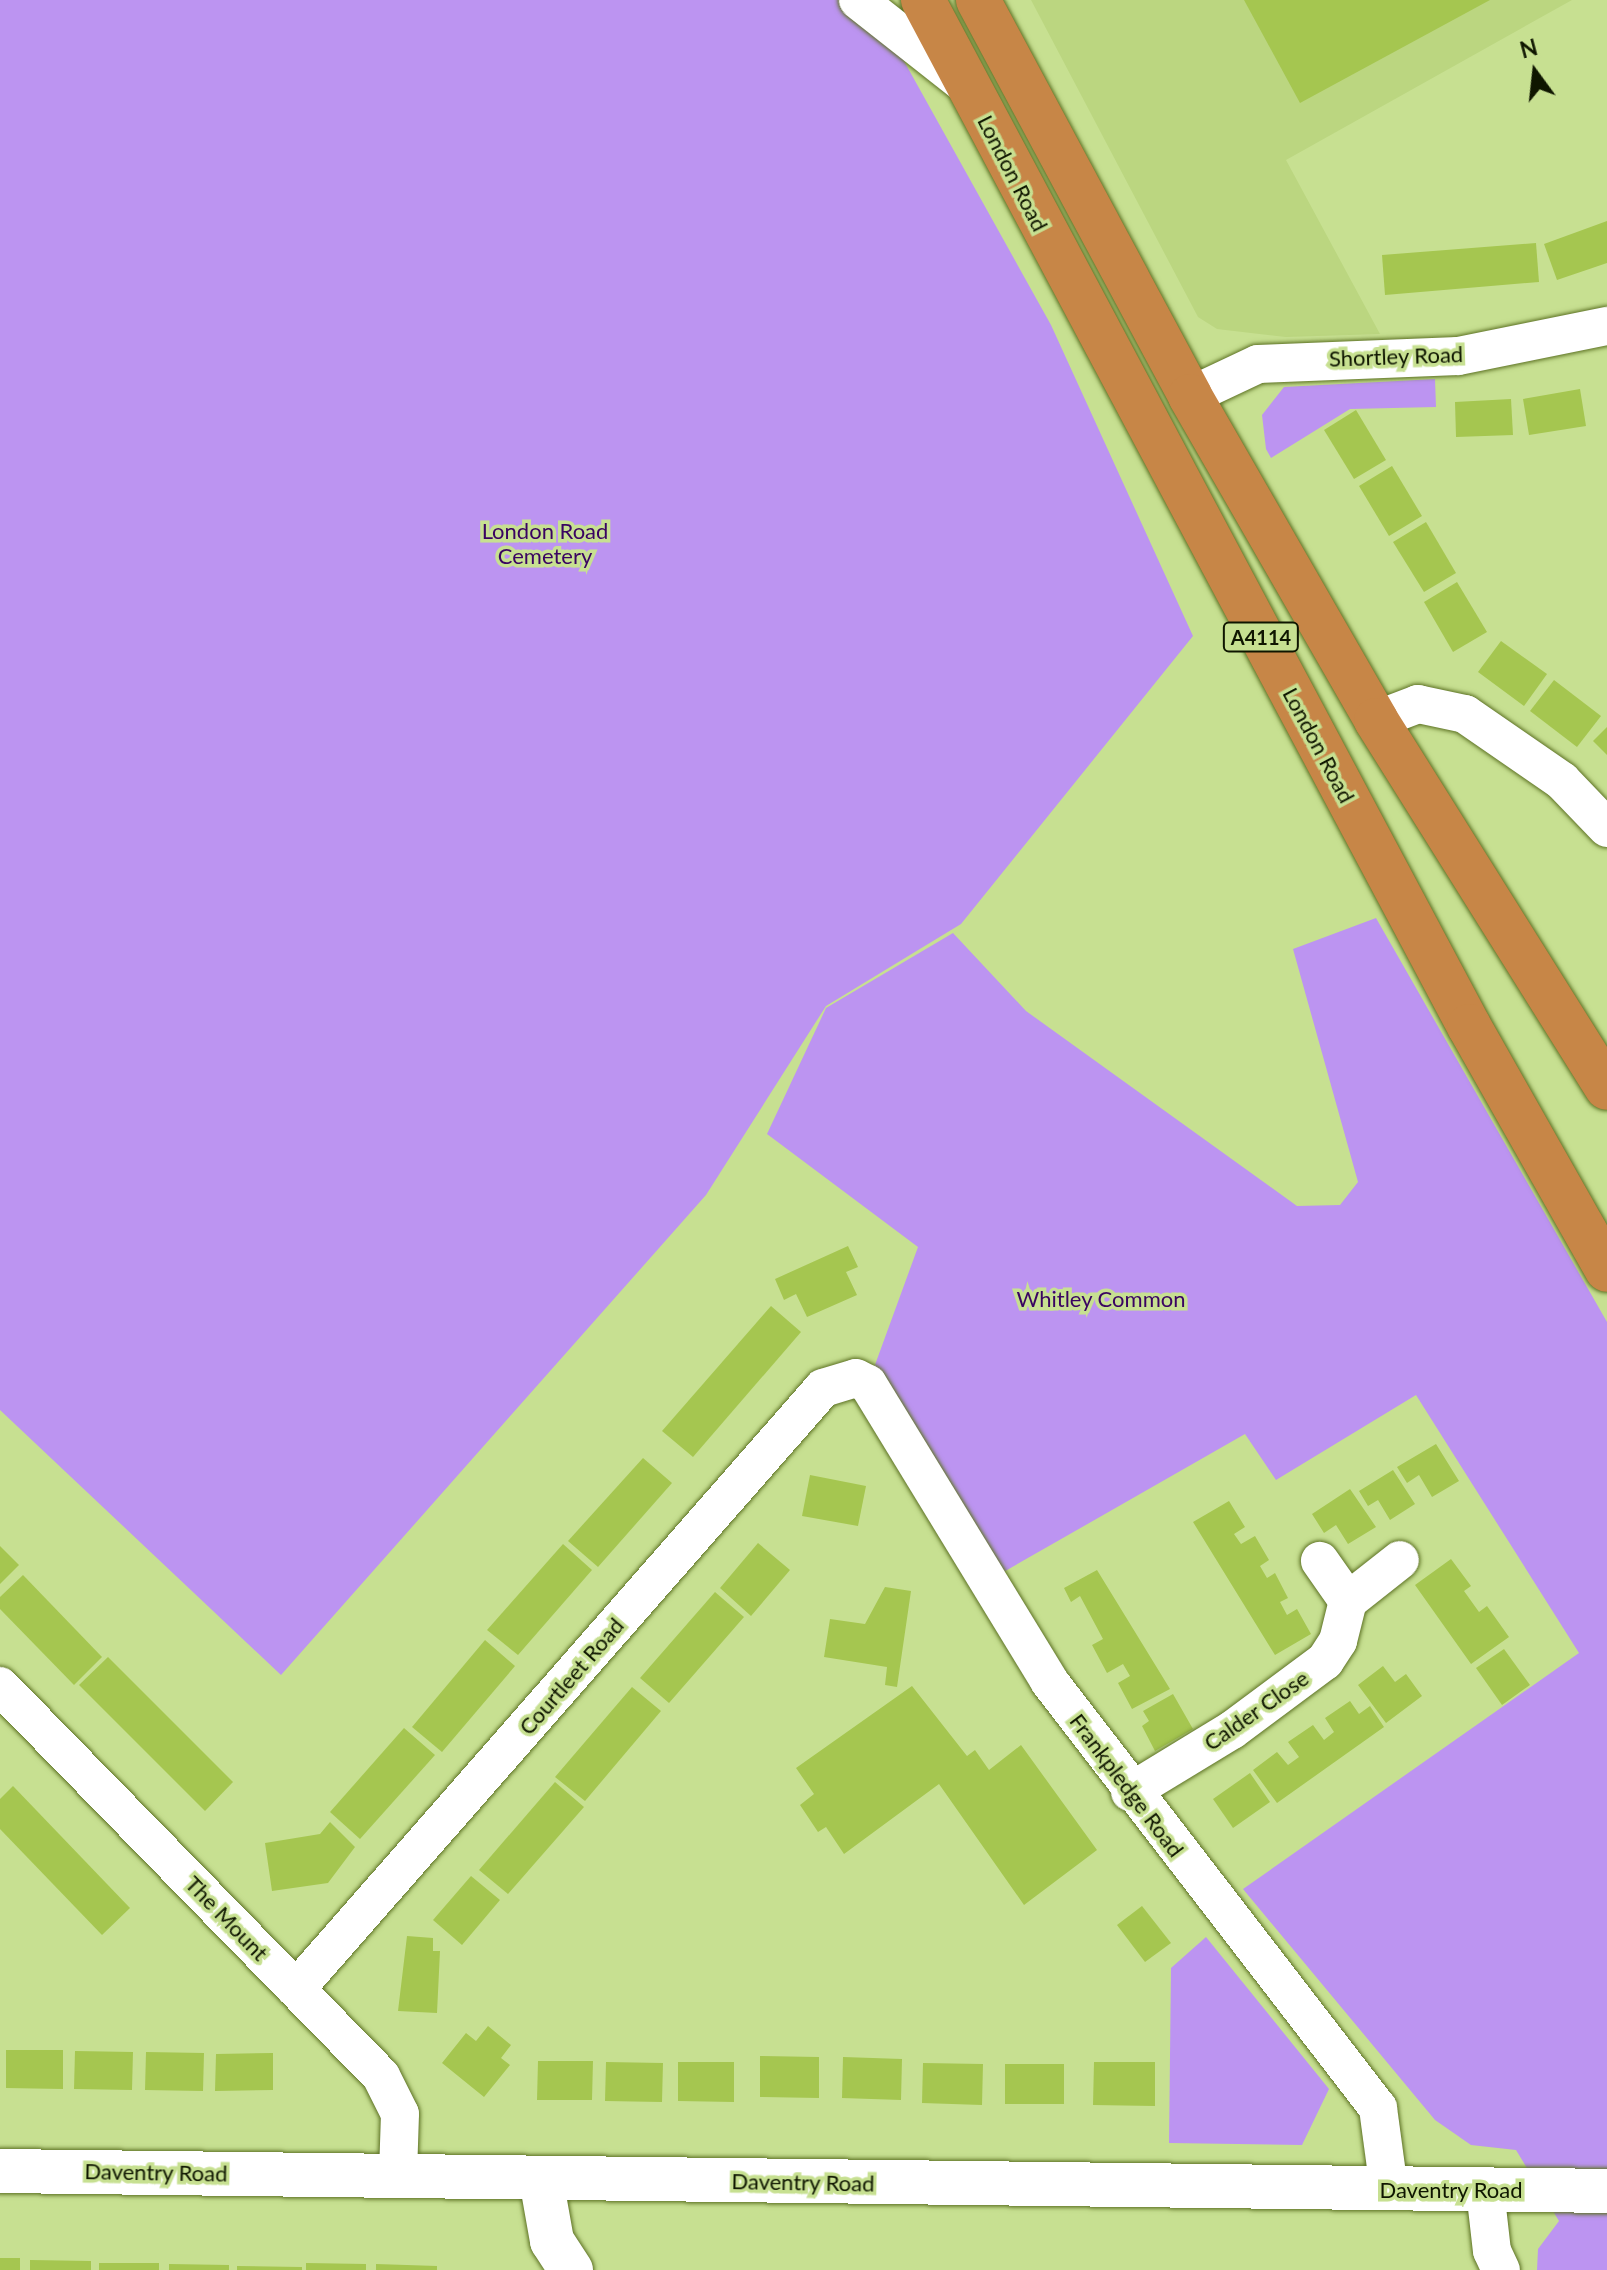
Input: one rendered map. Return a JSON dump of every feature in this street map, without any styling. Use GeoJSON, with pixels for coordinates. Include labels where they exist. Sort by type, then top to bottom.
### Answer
{"type":"FeatureCollection","features":[{"type":"Feature","properties":{"kind":"highway","name":"London Road"},"geometry":{"type":"LineString","coordinates":[[923,0],[1469,1026],[1607,1270]]}},
{"type":"Feature","properties":{"kind":"highway","name":"A4114"},"geometry":{"type":"LineString","coordinates":[[978,0],[1190,396],[1376,720],[1607,1088]]}},
{"type":"Feature","properties":{"kind":"street","name":"London Road"},"geometry":{"type":"LineString","coordinates":[[858,0],[969,88]]}},
{"type":"Feature","properties":{"kind":"street","name":"Shortley Road"},"geometry":{"type":"LineString","coordinates":[[1190,396],[1258,364],[1458,356],[1607,326]]}},
{"type":"Feature","properties":{"kind":"street"},"geometry":{"type":"LineString","coordinates":[[1376,720],[1418,704],[1465,714],[1562,781],[1607,828]]}},
{"type":"Feature","properties":{"kind":"street","name":"Frankpledge Road"},"geometry":{"type":"LineString","coordinates":[[856,1378],[868,1384],[1049,1681],[1130,1792],[1378,2108],[1389,2189]]}},
{"type":"Feature","properties":{"kind":"street","name":"Courtleet Road"},"geometry":{"type":"LineString","coordinates":[[296,1989],[823,1388],[856,1378]]}},
{"type":"Feature","properties":{"kind":"street"},"geometry":{"type":"LineString","coordinates":[[1320,1561],[1348,1601],[1400,1560]]}},
{"type":"Feature","properties":{"kind":"street","name":"Calder Close"},"geometry":{"type":"LineString","coordinates":[[1130,1792],[1232,1730],[1325,1661],[1338,1641],[1348,1601]]}},
{"type":"Feature","properties":{"kind":"street","name":"The Mount"},"geometry":{"type":"LineString","coordinates":[[0,1686],[296,1989],[392,2092],[400,2114],[398,2175]]}},
{"type":"Feature","properties":{"kind":"street","name":"Daventry Road"},"geometry":{"type":"LineString","coordinates":[[0,2171],[1607,2191]]}},
{"type":"Feature","properties":{"kind":"street"},"geometry":{"type":"LineString","coordinates":[[541,2179],[549,2233],[571,2270]]}},
{"type":"Feature","properties":{"kind":"street"},"geometry":{"type":"LineString","coordinates":[[1485,2190],[1492,2251],[1501,2270]]}},
{"type":"Feature","properties":{"kind":"shaded area"},"geometry":{"type":"Polygon","coordinates":[[[1031,0],[1572,0],[1286,160],[1380,334],[1286,337],[1217,329],[1198,317],[1031,0]]]}},
{"type":"Feature","properties":{"kind":"green space","name":"London Road Cemetery"},"geometry":{"type":"Polygon","coordinates":[[[0,0],[870,0],[1051,325],[1193,636],[961,924],[826,1006],[706,1195],[281,1675],[0,1410],[0,0]]]}},
{"type":"Feature","properties":{"kind":"green space"},"geometry":{"type":"Polygon","coordinates":[[[1435,379],[1436,407],[1350,409],[1271,458],[1266,449],[1262,415],[1284,387],[1435,379]]]}},
{"type":"Feature","properties":{"kind":"green space","name":"Whitley Common"},"geometry":{"type":"Polygon","coordinates":[[[1376,918],[1607,1322],[1607,2270],[1537,2270],[1538,2249],[1559,2221],[1516,2150],[1471,2145],[1435,2120],[1243,1889],[1579,1653],[1416,1395],[1276,1480],[1245,1434],[986,1582],[868,1384],[918,1247],[767,1134],[826,1008],[953,933],[1026,1011],[1297,1206],[1340,1205],[1358,1182],[1293,949],[1376,918]]]}},
{"type":"Feature","properties":{"kind":"green space"},"geometry":{"type":"Polygon","coordinates":[[[1206,1937],[1329,2089],[1302,2145],[1169,2143],[1171,1968],[1206,1937]]]}},
{"type":"Feature","properties":{"kind":"building"},"geometry":{"type":"Polygon","coordinates":[[[1244,0],[1490,0],[1300,103],[1244,0]]]}},
{"type":"Feature","properties":{"kind":"building"},"geometry":{"type":"Polygon","coordinates":[[[1607,221],[1607,263],[1557,280],[1544,244],[1607,221]]]}},
{"type":"Feature","properties":{"kind":"building"},"geometry":{"type":"Polygon","coordinates":[[[1536,243],[1539,282],[1385,295],[1382,255],[1536,243]]]}},
{"type":"Feature","properties":{"kind":"building"},"geometry":{"type":"Polygon","coordinates":[[[1580,389],[1586,426],[1529,435],[1523,399],[1580,389]]]}},
{"type":"Feature","properties":{"kind":"building"},"geometry":{"type":"Polygon","coordinates":[[[1511,399],[1513,435],[1456,437],[1455,402],[1511,399]]]}},
{"type":"Feature","properties":{"kind":"building"},"geometry":{"type":"Polygon","coordinates":[[[1356,410],[1386,460],[1354,479],[1324,430],[1356,410]]]}},
{"type":"Feature","properties":{"kind":"building"},"geometry":{"type":"Polygon","coordinates":[[[1392,466],[1422,516],[1389,536],[1359,486],[1392,466]]]}},
{"type":"Feature","properties":{"kind":"building"},"geometry":{"type":"Polygon","coordinates":[[[1426,522],[1456,573],[1424,592],[1393,542],[1426,522]]]}},
{"type":"Feature","properties":{"kind":"building"},"geometry":{"type":"Polygon","coordinates":[[[1457,582],[1487,632],[1453,652],[1424,602],[1457,582]]]}},
{"type":"Feature","properties":{"kind":"building"},"geometry":{"type":"Polygon","coordinates":[[[1501,641],[1547,674],[1524,706],[1478,672],[1501,641]]]}},
{"type":"Feature","properties":{"kind":"building"},"geometry":{"type":"Polygon","coordinates":[[[1554,680],[1601,716],[1577,747],[1530,711],[1554,680]]]}},
{"type":"Feature","properties":{"kind":"building"},"geometry":{"type":"Polygon","coordinates":[[[1607,727],[1607,755],[1593,741],[1607,727]]]}},
{"type":"Feature","properties":{"kind":"building"},"geometry":{"type":"Polygon","coordinates":[[[848,1246],[858,1267],[846,1272],[857,1295],[807,1317],[796,1294],[784,1300],[775,1279],[848,1246]]]}},
{"type":"Feature","properties":{"kind":"building"},"geometry":{"type":"Polygon","coordinates":[[[771,1306],[801,1332],[693,1457],[662,1431],[771,1306]]]}},
{"type":"Feature","properties":{"kind":"building"},"geometry":{"type":"Polygon","coordinates":[[[1436,1444],[1459,1481],[1432,1497],[1419,1475],[1407,1483],[1397,1467],[1436,1444]]]}},
{"type":"Feature","properties":{"kind":"building"},"geometry":{"type":"Polygon","coordinates":[[[643,1458],[672,1483],[598,1567],[568,1541],[643,1458]]]}},
{"type":"Feature","properties":{"kind":"building"},"geometry":{"type":"Polygon","coordinates":[[[1393,1470],[1415,1504],[1390,1520],[1378,1500],[1368,1506],[1359,1491],[1393,1470]]]}},
{"type":"Feature","properties":{"kind":"building"},"geometry":{"type":"Polygon","coordinates":[[[810,1475],[866,1486],[858,1526],[802,1516],[810,1475]]]}},
{"type":"Feature","properties":{"kind":"building"},"geometry":{"type":"Polygon","coordinates":[[[1350,1489],[1376,1527],[1348,1544],[1336,1525],[1324,1533],[1312,1514],[1350,1489]]]}},
{"type":"Feature","properties":{"kind":"building"},"geometry":{"type":"Polygon","coordinates":[[[1229,1501],[1245,1527],[1234,1534],[1241,1544],[1255,1536],[1269,1560],[1260,1566],[1267,1578],[1275,1573],[1288,1598],[1280,1602],[1287,1615],[1297,1609],[1311,1634],[1275,1655],[1193,1522],[1229,1501]]]}},
{"type":"Feature","properties":{"kind":"building"},"geometry":{"type":"Polygon","coordinates":[[[758,1543],[790,1570],[751,1616],[720,1588],[758,1543]]]}},
{"type":"Feature","properties":{"kind":"building"},"geometry":{"type":"Polygon","coordinates":[[[563,1544],[592,1570],[518,1655],[487,1630],[563,1544]]]}},
{"type":"Feature","properties":{"kind":"building"},"geometry":{"type":"Polygon","coordinates":[[[0,1546],[19,1565],[0,1584],[0,1546]]]}},
{"type":"Feature","properties":{"kind":"building"},"geometry":{"type":"Polygon","coordinates":[[[1451,1559],[1471,1586],[1464,1591],[1479,1612],[1487,1606],[1509,1637],[1471,1664],[1415,1585],[1451,1559]]]}},
{"type":"Feature","properties":{"kind":"building"},"geometry":{"type":"Polygon","coordinates":[[[1097,1570],[1170,1689],[1132,1709],[1118,1683],[1130,1676],[1123,1664],[1107,1673],[1092,1645],[1103,1639],[1080,1596],[1071,1602],[1064,1588],[1097,1570]]]}},
{"type":"Feature","properties":{"kind":"building"},"geometry":{"type":"Polygon","coordinates":[[[23,1575],[102,1657],[74,1685],[0,1609],[0,1597],[23,1575]]]}},
{"type":"Feature","properties":{"kind":"building"},"geometry":{"type":"Polygon","coordinates":[[[885,1587],[911,1591],[897,1687],[885,1685],[887,1667],[824,1657],[830,1619],[865,1624],[885,1587]]]}},
{"type":"Feature","properties":{"kind":"building"},"geometry":{"type":"Polygon","coordinates":[[[715,1592],[744,1617],[669,1703],[640,1678],[715,1592]]]}},
{"type":"Feature","properties":{"kind":"building"},"geometry":{"type":"Polygon","coordinates":[[[485,1640],[515,1666],[442,1752],[412,1727],[485,1640]]]}},
{"type":"Feature","properties":{"kind":"building"},"geometry":{"type":"Polygon","coordinates":[[[1504,1649],[1530,1685],[1502,1705],[1476,1668],[1504,1649]]]}},
{"type":"Feature","properties":{"kind":"building"},"geometry":{"type":"Polygon","coordinates":[[[108,1657],[233,1782],[205,1811],[79,1685],[108,1657]]]}},
{"type":"Feature","properties":{"kind":"building"},"geometry":{"type":"Polygon","coordinates":[[[1383,1666],[1395,1682],[1406,1674],[1422,1696],[1386,1723],[1358,1685],[1383,1666]]]}},
{"type":"Feature","properties":{"kind":"building"},"geometry":{"type":"Polygon","coordinates":[[[912,1686],[967,1756],[975,1750],[989,1770],[1021,1745],[1097,1850],[1024,1905],[939,1784],[844,1854],[826,1827],[818,1832],[800,1805],[814,1794],[796,1768],[912,1686]]]}},
{"type":"Feature","properties":{"kind":"building"},"geometry":{"type":"Polygon","coordinates":[[[632,1687],[661,1711],[585,1801],[555,1777],[632,1687]]]}},
{"type":"Feature","properties":{"kind":"building"},"geometry":{"type":"Polygon","coordinates":[[[1173,1694],[1193,1729],[1155,1751],[1142,1726],[1149,1721],[1143,1711],[1173,1694]]]}},
{"type":"Feature","properties":{"kind":"building"},"geometry":{"type":"Polygon","coordinates":[[[1350,1701],[1359,1714],[1370,1706],[1384,1727],[1277,1803],[1253,1770],[1277,1752],[1288,1765],[1299,1757],[1288,1742],[1313,1725],[1324,1740],[1334,1732],[1325,1718],[1350,1701]]]}},
{"type":"Feature","properties":{"kind":"building"},"geometry":{"type":"Polygon","coordinates":[[[404,1728],[435,1755],[360,1839],[330,1812],[404,1728]]]}},
{"type":"Feature","properties":{"kind":"building"},"geometry":{"type":"Polygon","coordinates":[[[1250,1773],[1270,1802],[1233,1828],[1213,1799],[1250,1773]]]}},
{"type":"Feature","properties":{"kind":"building"},"geometry":{"type":"Polygon","coordinates":[[[555,1782],[584,1807],[508,1894],[479,1870],[555,1782]]]}},
{"type":"Feature","properties":{"kind":"building"},"geometry":{"type":"Polygon","coordinates":[[[13,1786],[130,1908],[102,1935],[0,1829],[0,1799],[13,1786]]]}},
{"type":"Feature","properties":{"kind":"building"},"geometry":{"type":"Polygon","coordinates":[[[330,1822],[355,1847],[328,1883],[272,1891],[265,1843],[320,1834],[330,1822]]]}},
{"type":"Feature","properties":{"kind":"building"},"geometry":{"type":"Polygon","coordinates":[[[471,1876],[500,1900],[462,1945],[433,1920],[471,1876]]]}},
{"type":"Feature","properties":{"kind":"building"},"geometry":{"type":"Polygon","coordinates":[[[1142,1906],[1171,1943],[1145,1962],[1117,1925],[1142,1906]]]}},
{"type":"Feature","properties":{"kind":"building"},"geometry":{"type":"Polygon","coordinates":[[[407,1936],[433,1938],[433,1951],[440,1951],[437,2013],[398,2011],[407,1936]]]}},
{"type":"Feature","properties":{"kind":"building"},"geometry":{"type":"Polygon","coordinates":[[[488,2026],[511,2045],[501,2058],[510,2065],[484,2097],[442,2063],[466,2033],[476,2041],[488,2026]]]}},
{"type":"Feature","properties":{"kind":"building"},"geometry":{"type":"Polygon","coordinates":[[[6,2050],[63,2050],[63,2089],[6,2088],[6,2050]]]}},
{"type":"Feature","properties":{"kind":"building"},"geometry":{"type":"Polygon","coordinates":[[[75,2051],[133,2052],[132,2090],[74,2089],[75,2051]]]}},
{"type":"Feature","properties":{"kind":"building"},"geometry":{"type":"Polygon","coordinates":[[[146,2052],[204,2053],[203,2091],[145,2090],[146,2052]]]}},
{"type":"Feature","properties":{"kind":"building"},"geometry":{"type":"Polygon","coordinates":[[[273,2053],[273,2090],[215,2091],[216,2054],[273,2053]]]}},
{"type":"Feature","properties":{"kind":"building"},"geometry":{"type":"Polygon","coordinates":[[[760,2056],[819,2057],[819,2098],[760,2097],[760,2056]]]}},
{"type":"Feature","properties":{"kind":"building"},"geometry":{"type":"Polygon","coordinates":[[[843,2057],[902,2059],[901,2100],[842,2098],[843,2057]]]}},
{"type":"Feature","properties":{"kind":"building"},"geometry":{"type":"Polygon","coordinates":[[[538,2061],[593,2061],[592,2100],[537,2100],[538,2061]]]}},
{"type":"Feature","properties":{"kind":"building"},"geometry":{"type":"Polygon","coordinates":[[[606,2062],[663,2063],[662,2102],[605,2101],[606,2062]]]}},
{"type":"Feature","properties":{"kind":"building"},"geometry":{"type":"Polygon","coordinates":[[[678,2062],[734,2062],[734,2102],[678,2101],[678,2062]]]}},
{"type":"Feature","properties":{"kind":"building"},"geometry":{"type":"Polygon","coordinates":[[[1094,2062],[1155,2062],[1155,2106],[1093,2105],[1094,2062]]]}},
{"type":"Feature","properties":{"kind":"building"},"geometry":{"type":"Polygon","coordinates":[[[923,2063],[983,2064],[982,2105],[922,2103],[923,2063]]]}},
{"type":"Feature","properties":{"kind":"building"},"geometry":{"type":"Polygon","coordinates":[[[1005,2064],[1064,2064],[1064,2104],[1005,2104],[1005,2064]]]}},
{"type":"Feature","properties":{"kind":"building"},"geometry":{"type":"Polygon","coordinates":[[[0,2258],[20,2258],[20,2270],[0,2270],[0,2258]]]}},
{"type":"Feature","properties":{"kind":"building"},"geometry":{"type":"Polygon","coordinates":[[[30,2260],[91,2261],[91,2270],[30,2270],[30,2260]]]}},
{"type":"Feature","properties":{"kind":"building"},"geometry":{"type":"Polygon","coordinates":[[[99,2263],[159,2263],[159,2270],[99,2270],[99,2263]]]}},
{"type":"Feature","properties":{"kind":"building"},"geometry":{"type":"Polygon","coordinates":[[[306,2263],[366,2264],[366,2270],[306,2270],[306,2263]]]}},
{"type":"Feature","properties":{"kind":"building"},"geometry":{"type":"Polygon","coordinates":[[[169,2264],[229,2265],[229,2270],[169,2270],[169,2264]]]}},
{"type":"Feature","properties":{"kind":"building"},"geometry":{"type":"Polygon","coordinates":[[[376,2264],[437,2266],[437,2270],[376,2270],[376,2264]]]}},
{"type":"Feature","properties":{"kind":"building"},"geometry":{"type":"Polygon","coordinates":[[[237,2266],[302,2267],[302,2270],[237,2270],[237,2266]]]}}]}
